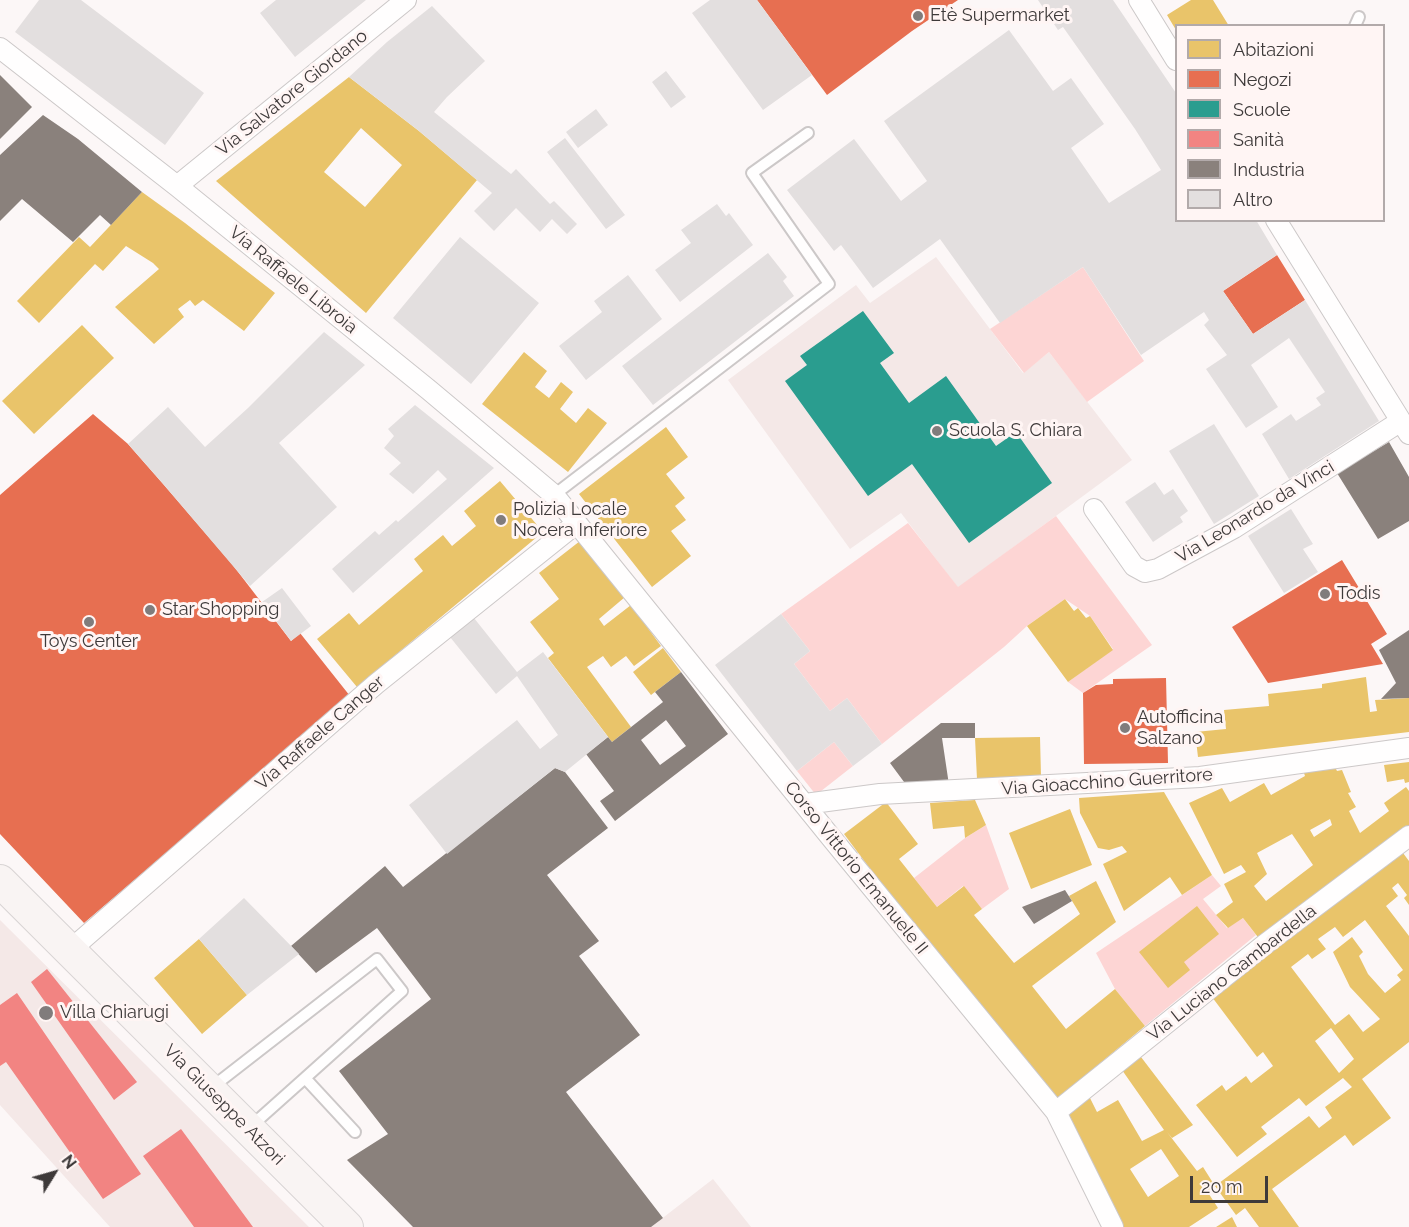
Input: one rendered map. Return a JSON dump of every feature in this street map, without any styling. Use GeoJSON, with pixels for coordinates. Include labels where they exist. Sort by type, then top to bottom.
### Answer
{"type":"FeatureCollection","features":[{"type":"Feature","properties":{"kind":"main road","name":"Via Giuseppe Atzori"},"geometry":{"type":"LineString","coordinates":[[0,881],[347,1227]]}},
{"type":"Feature","properties":{"kind":"street","name":"Via Salvatore Giordano"},"geometry":{"type":"LineString","coordinates":[[177,186],[406,0]]}},
{"type":"Feature","properties":{"kind":"street"},"geometry":{"type":"LineString","coordinates":[[1139,0],[1175,58]]}},
{"type":"Feature","properties":{"kind":"street","name":"Via Raffaele Libroia"},"geometry":{"type":"LineString","coordinates":[[0,48],[177,186],[429,390],[554,495],[577,523]]}},
{"type":"Feature","properties":{"kind":"street"},"geometry":{"type":"LineString","coordinates":[[1277,222],[1405,428]]}},
{"type":"Feature","properties":{"kind":"street","name":"Via Leonardo da Vinci"},"geometry":{"type":"LineString","coordinates":[[1094,509],[1134,566],[1145,572],[1158,569],[1234,528],[1405,428]]}},
{"type":"Feature","properties":{"kind":"street","name":"Corso Vittorio Emanuele II"},"geometry":{"type":"LineString","coordinates":[[577,523],[1056,1112],[1113,1227]]}},
{"type":"Feature","properties":{"kind":"street","name":"Via Raffaele Canger"},"geometry":{"type":"LineString","coordinates":[[69,951],[376,684],[577,523]]}},
{"type":"Feature","properties":{"kind":"street","name":"Via Gioacchino Guerritore"},"geometry":{"type":"LineString","coordinates":[[805,804],[880,794],[1200,777],[1409,748]]}},
{"type":"Feature","properties":{"kind":"street","name":"Via Luciano Gambardella"},"geometry":{"type":"LineString","coordinates":[[1056,1112],[1264,945],[1407,841]]}},
{"type":"Feature","properties":{"kind":"lane"},"geometry":{"type":"LineString","coordinates":[[554,495],[829,284],[752,172],[808,133]]}},
{"type":"Feature","properties":{"kind":"lane"},"geometry":{"type":"LineString","coordinates":[[209,1090],[377,959],[402,990],[248,1129]]}},
{"type":"Feature","properties":{"kind":"lane"},"geometry":{"type":"LineString","coordinates":[[305,1078],[355,1132]]}},
{"type":"Feature","properties":{"kind":"shaded area","name":"Scuola S. Chiara"},"geometry":{"type":"Polygon","coordinates":[[[936,257],[1023,373],[1049,352],[1132,460],[958,588],[901,513],[850,549],[728,380],[856,285],[870,303],[936,257]]]}},
{"type":"Feature","properties":{"kind":"shaded area"},"geometry":{"type":"Polygon","coordinates":[[[1083,267],[1144,361],[1087,402],[1049,352],[1024,373],[990,329],[1083,267]]]}},
{"type":"Feature","properties":{"kind":"shaded area"},"geometry":{"type":"Polygon","coordinates":[[[1056,516],[1152,645],[1083,693],[1068,682],[1113,649],[1090,616],[1065,599],[1027,626],[882,744],[847,698],[830,711],[794,664],[810,651],[781,614],[908,523],[958,587],[1056,516]]]}},
{"type":"Feature","properties":{"kind":"shaded area"},"geometry":{"type":"Polygon","coordinates":[[[834,742],[853,766],[816,795],[797,771],[834,742]]]}},
{"type":"Feature","properties":{"kind":"shaded area"},"geometry":{"type":"Polygon","coordinates":[[[986,825],[1009,889],[982,909],[963,886],[937,907],[914,878],[965,838],[986,825]]]}},
{"type":"Feature","properties":{"kind":"shaded area"},"geometry":{"type":"Polygon","coordinates":[[[1212,875],[1221,886],[1203,899],[1227,928],[1243,918],[1256,935],[1145,1026],[1115,989],[1096,953],[1212,875]]]}},
{"type":"Feature","properties":{"kind":"shaded area","name":"Villa Chiarugi"},"geometry":{"type":"Polygon","coordinates":[[[0,920],[309,1227],[110,1227],[0,1105],[0,920]]]}},
{"type":"Feature","properties":{"kind":"shaded area"},"geometry":{"type":"Polygon","coordinates":[[[713,1179],[751,1227],[651,1227],[713,1179]]]}},
{"type":"Feature","properties":{"kind":"building: Abitazioni"},"geometry":{"type":"Polygon","coordinates":[[[1191,0],[1213,0],[1228,24],[1175,24],[1175,28],[1167,15],[1191,0]]]}},
{"type":"Feature","properties":{"kind":"building: Abitazioni"},"geometry":{"type":"Polygon","coordinates":[[[349,77],[419,131],[477,180],[366,313],[216,181],[349,77]],[[361,128],[324,172],[365,207],[402,165],[361,128]]]}},
{"type":"Feature","properties":{"kind":"building: Abitazioni"},"geometry":{"type":"Polygon","coordinates":[[[142,192],[275,293],[244,331],[203,300],[195,306],[190,300],[178,309],[184,317],[154,344],[115,307],[159,269],[126,246],[103,271],[95,264],[39,323],[17,301],[79,237],[90,247],[142,192]]]}},
{"type":"Feature","properties":{"kind":"building: Abitazioni"},"geometry":{"type":"Polygon","coordinates":[[[82,325],[114,358],[34,434],[2,401],[82,325]]]}},
{"type":"Feature","properties":{"kind":"building: Abitazioni"},"geometry":{"type":"Polygon","coordinates":[[[524,352],[547,371],[535,387],[549,398],[561,382],[573,392],[560,409],[576,423],[588,408],[607,423],[568,472],[482,404],[524,352]]]}},
{"type":"Feature","properties":{"kind":"building: Abitazioni"},"geometry":{"type":"Polygon","coordinates":[[[666,427],[688,457],[666,474],[685,498],[675,506],[686,520],[671,531],[691,556],[652,587],[579,494],[666,427]]]}},
{"type":"Feature","properties":{"kind":"building: Abitazioni"},"geometry":{"type":"Polygon","coordinates":[[[500,481],[543,532],[357,687],[317,639],[349,613],[359,625],[423,571],[414,559],[443,535],[452,546],[476,526],[464,511],[500,481]]]}},
{"type":"Feature","properties":{"kind":"building: Abitazioni"},"geometry":{"type":"Polygon","coordinates":[[[580,541],[625,597],[599,619],[604,626],[631,605],[661,646],[634,666],[626,656],[611,667],[603,656],[587,667],[631,727],[612,742],[548,658],[554,653],[530,622],[559,599],[539,573],[580,541]]]}},
{"type":"Feature","properties":{"kind":"building: Abitazioni"},"geometry":{"type":"Polygon","coordinates":[[[1065,599],[1074,611],[1078,608],[1086,618],[1090,616],[1113,650],[1068,682],[1027,626],[1065,599]]]}},
{"type":"Feature","properties":{"kind":"building: Abitazioni"},"geometry":{"type":"Polygon","coordinates":[[[663,648],[681,672],[651,695],[633,672],[663,648]]]}},
{"type":"Feature","properties":{"kind":"building: Abitazioni"},"geometry":{"type":"Polygon","coordinates":[[[1366,677],[1370,712],[1377,711],[1375,700],[1409,698],[1409,732],[1198,757],[1195,732],[1226,729],[1224,710],[1269,706],[1268,694],[1322,688],[1322,684],[1366,677]]]}},
{"type":"Feature","properties":{"kind":"building: Abitazioni"},"geometry":{"type":"Polygon","coordinates":[[[1040,737],[1041,776],[977,779],[975,738],[1040,737]]]}},
{"type":"Feature","properties":{"kind":"building: Abitazioni"},"geometry":{"type":"Polygon","coordinates":[[[1409,762],[1409,782],[1405,783],[1404,779],[1387,782],[1384,765],[1409,762]]]}},
{"type":"Feature","properties":{"kind":"building: Abitazioni"},"geometry":{"type":"Polygon","coordinates":[[[1335,767],[1337,771],[1342,770],[1351,792],[1348,793],[1356,807],[1349,811],[1360,833],[1389,811],[1384,803],[1406,787],[1409,791],[1409,827],[1261,941],[1243,918],[1228,928],[1216,915],[1233,902],[1224,884],[1246,872],[1241,865],[1224,874],[1189,803],[1222,788],[1230,802],[1264,783],[1271,795],[1305,776],[1303,770],[1335,767]],[[1330,819],[1310,830],[1314,837],[1332,825],[1330,819]],[[1292,834],[1257,853],[1267,874],[1254,886],[1266,901],[1313,865],[1292,834]]]}},
{"type":"Feature","properties":{"kind":"building: Abitazioni"},"geometry":{"type":"Polygon","coordinates":[[[1164,792],[1212,875],[1182,895],[1170,877],[1124,911],[1103,864],[1127,852],[1122,846],[1109,850],[1098,848],[1080,813],[1079,798],[1164,792]]]}},
{"type":"Feature","properties":{"kind":"building: Abitazioni"},"geometry":{"type":"Polygon","coordinates":[[[975,800],[986,825],[965,838],[964,826],[933,829],[930,803],[975,800]]]}},
{"type":"Feature","properties":{"kind":"building: Abitazioni"},"geometry":{"type":"Polygon","coordinates":[[[886,802],[918,844],[899,859],[937,907],[964,886],[982,909],[974,915],[1014,963],[1080,914],[1069,896],[1096,881],[1116,922],[1032,986],[1066,1029],[1115,989],[1145,1026],[1057,1099],[886,890],[844,834],[886,802]]]}},
{"type":"Feature","properties":{"kind":"building: Abitazioni"},"geometry":{"type":"Polygon","coordinates":[[[1070,809],[1092,865],[1031,889],[1009,833],[1070,809]]]}},
{"type":"Feature","properties":{"kind":"building: Abitazioni"},"geometry":{"type":"Polygon","coordinates":[[[1400,849],[1409,861],[1409,905],[1404,898],[1407,895],[1398,883],[1392,888],[1398,896],[1386,906],[1409,936],[1409,1042],[1362,1079],[1391,1118],[1353,1146],[1345,1135],[1272,1189],[1299,1227],[1259,1227],[1245,1208],[1236,1215],[1215,1186],[1309,1116],[1319,1128],[1332,1118],[1325,1107],[1352,1087],[1343,1078],[1306,1106],[1299,1098],[1261,1127],[1267,1134],[1237,1157],[1196,1105],[1222,1085],[1226,1091],[1246,1076],[1251,1083],[1273,1066],[1263,1052],[1257,1057],[1212,997],[1400,849]],[[1365,920],[1343,937],[1335,927],[1318,939],[1326,949],[1312,959],[1308,954],[1291,967],[1335,1025],[1349,1014],[1363,1032],[1380,1019],[1350,987],[1333,952],[1352,937],[1363,952],[1359,956],[1368,974],[1385,993],[1401,980],[1397,975],[1403,970],[1365,920]],[[1331,1028],[1315,1041],[1339,1073],[1354,1059],[1331,1028]]]}},
{"type":"Feature","properties":{"kind":"building: Abitazioni"},"geometry":{"type":"Polygon","coordinates":[[[1197,906],[1219,934],[1184,962],[1190,970],[1168,988],[1139,952],[1197,906]]]}},
{"type":"Feature","properties":{"kind":"building: Abitazioni"},"geometry":{"type":"Polygon","coordinates":[[[199,939],[247,995],[202,1034],[154,978],[199,939]]]}},
{"type":"Feature","properties":{"kind":"building: Abitazioni"},"geometry":{"type":"Polygon","coordinates":[[[1141,1057],[1193,1125],[1172,1138],[1167,1132],[1197,1171],[1203,1167],[1215,1186],[1207,1191],[1218,1208],[1189,1227],[1123,1227],[1064,1113],[1090,1098],[1097,1112],[1118,1100],[1142,1141],[1164,1130],[1122,1070],[1141,1057]],[[1161,1149],[1130,1169],[1148,1197],[1179,1176],[1161,1149]]]}},
{"type":"Feature","properties":{"kind":"building: Abitazioni"},"geometry":{"type":"Polygon","coordinates":[[[1232,1217],[1237,1227],[1216,1227],[1232,1217]]]}},
{"type":"Feature","properties":{"kind":"building: Negozi"},"geometry":{"type":"Polygon","coordinates":[[[757,0],[958,0],[912,31],[827,95],[757,0]]]}},
{"type":"Feature","properties":{"kind":"building: Negozi"},"geometry":{"type":"Polygon","coordinates":[[[1277,255],[1305,300],[1253,334],[1223,291],[1277,255]]]}},
{"type":"Feature","properties":{"kind":"building: Negozi"},"geometry":{"type":"Polygon","coordinates":[[[93,414],[128,444],[164,485],[232,564],[291,641],[300,633],[350,696],[84,923],[0,834],[0,495],[93,414]]]}},
{"type":"Feature","properties":{"kind":"building: Negozi","name":"Todis"},"geometry":{"type":"Polygon","coordinates":[[[1342,560],[1387,634],[1371,644],[1383,664],[1268,683],[1232,627],[1342,560]]]}},
{"type":"Feature","properties":{"kind":"building: Negozi","name":"Autofficina Salzano"},"geometry":{"type":"Polygon","coordinates":[[[1166,678],[1168,763],[1084,764],[1083,693],[1096,685],[1113,684],[1113,679],[1166,678]]]}},
{"type":"Feature","properties":{"kind":"building: Scuole"},"geometry":{"type":"Polygon","coordinates":[[[863,311],[894,353],[880,363],[909,403],[946,376],[996,446],[1016,432],[1052,483],[969,543],[912,464],[868,496],[785,381],[807,365],[800,356],[863,311]]]}},
{"type":"Feature","properties":{"kind":"building: Sanità"},"geometry":{"type":"Polygon","coordinates":[[[47,969],[137,1082],[114,1100],[31,982],[47,969]]]}},
{"type":"Feature","properties":{"kind":"building: Sanità"},"geometry":{"type":"Polygon","coordinates":[[[17,993],[141,1174],[103,1199],[6,1062],[0,1066],[0,1005],[17,993]]]}},
{"type":"Feature","properties":{"kind":"building: Sanità"},"geometry":{"type":"Polygon","coordinates":[[[181,1129],[253,1227],[194,1227],[143,1156],[181,1129]]]}},
{"type":"Feature","properties":{"kind":"building: Industria"},"geometry":{"type":"Polygon","coordinates":[[[0,75],[32,107],[0,139],[0,75]]]}},
{"type":"Feature","properties":{"kind":"building: Industria"},"geometry":{"type":"Polygon","coordinates":[[[43,115],[78,139],[142,192],[111,225],[100,215],[73,242],[22,199],[0,221],[0,155],[43,115]]]}},
{"type":"Feature","properties":{"kind":"building: Industria"},"geometry":{"type":"Polygon","coordinates":[[[1389,442],[1409,477],[1409,521],[1378,539],[1337,473],[1389,442]]]}},
{"type":"Feature","properties":{"kind":"building: Industria"},"geometry":{"type":"Polygon","coordinates":[[[1409,630],[1409,698],[1381,699],[1396,683],[1379,650],[1409,630]]]}},
{"type":"Feature","properties":{"kind":"building: Industria"},"geometry":{"type":"Polygon","coordinates":[[[681,672],[728,734],[615,821],[600,801],[614,791],[586,754],[608,737],[612,742],[663,702],[655,692],[681,672]],[[666,720],[641,740],[660,765],[686,746],[666,720]]]}},
{"type":"Feature","properties":{"kind":"building: Industria"},"geometry":{"type":"Polygon","coordinates":[[[941,723],[975,723],[975,738],[942,738],[949,785],[907,786],[890,763],[941,723]]]}},
{"type":"Feature","properties":{"kind":"building: Industria"},"geometry":{"type":"Polygon","coordinates":[[[555,768],[565,772],[608,828],[547,875],[599,941],[579,956],[640,1035],[566,1092],[663,1218],[651,1227],[413,1227],[347,1160],[388,1134],[339,1071],[431,999],[377,928],[316,973],[291,946],[385,866],[403,887],[555,768]]]}},
{"type":"Feature","properties":{"kind":"building: Industria"},"geometry":{"type":"Polygon","coordinates":[[[1065,890],[1072,901],[1034,924],[1022,907],[1065,890]]]}},
{"type":"Feature","properties":{"kind":"building: Altro"},"geometry":{"type":"Polygon","coordinates":[[[39,0],[81,0],[204,93],[165,145],[15,32],[39,0]]]}},
{"type":"Feature","properties":{"kind":"building: Altro"},"geometry":{"type":"Polygon","coordinates":[[[276,0],[366,0],[295,57],[260,13],[276,0]]]}},
{"type":"Feature","properties":{"kind":"building: Altro"},"geometry":{"type":"Polygon","coordinates":[[[710,0],[757,0],[812,75],[763,110],[692,13],[710,0]]]}},
{"type":"Feature","properties":{"kind":"building: Altro"},"geometry":{"type":"Polygon","coordinates":[[[1038,0],[1113,0],[1175,92],[1175,222],[1257,222],[1277,255],[1223,291],[1253,334],[1305,300],[1379,421],[1289,479],[1262,434],[1291,414],[1296,421],[1321,405],[1316,398],[1325,392],[1289,338],[1251,365],[1278,407],[1246,428],[1206,369],[1227,355],[1204,325],[1209,320],[1204,312],[1141,355],[1083,267],[1000,323],[940,239],[873,288],[841,245],[834,251],[787,190],[854,139],[901,201],[927,181],[884,121],[1009,30],[1053,91],[1071,78],[1104,124],[1071,148],[1109,203],[1161,170],[1063,27],[1058,30],[1038,0]]]}},
{"type":"Feature","properties":{"kind":"building: Altro"},"geometry":{"type":"Polygon","coordinates":[[[432,6],[485,61],[434,112],[511,174],[516,169],[550,204],[554,201],[577,224],[567,234],[552,219],[540,232],[516,208],[494,231],[474,211],[492,193],[419,131],[349,77],[387,42],[432,6]]]}},
{"type":"Feature","properties":{"kind":"building: Altro"},"geometry":{"type":"Polygon","coordinates":[[[666,71],[686,97],[671,108],[652,82],[666,71]]]}},
{"type":"Feature","properties":{"kind":"building: Altro"},"geometry":{"type":"Polygon","coordinates":[[[596,109],[608,125],[578,148],[566,132],[596,109]]]}},
{"type":"Feature","properties":{"kind":"building: Altro"},"geometry":{"type":"Polygon","coordinates":[[[565,138],[625,215],[606,229],[547,152],[565,138]]]}},
{"type":"Feature","properties":{"kind":"building: Altro"},"geometry":{"type":"Polygon","coordinates":[[[717,204],[726,216],[729,213],[753,245],[680,302],[655,270],[691,243],[681,230],[717,204]]]}},
{"type":"Feature","properties":{"kind":"building: Altro"},"geometry":{"type":"Polygon","coordinates":[[[460,237],[539,303],[471,384],[393,318],[460,237]]]}},
{"type":"Feature","properties":{"kind":"building: Altro"},"geometry":{"type":"Polygon","coordinates":[[[768,253],[787,277],[783,281],[794,296],[653,405],[622,366],[768,253]]]}},
{"type":"Feature","properties":{"kind":"building: Altro"},"geometry":{"type":"Polygon","coordinates":[[[628,275],[662,319],[586,380],[559,346],[602,312],[594,301],[628,275]]]}},
{"type":"Feature","properties":{"kind":"building: Altro"},"geometry":{"type":"Polygon","coordinates":[[[324,332],[365,365],[279,443],[337,507],[250,586],[128,444],[168,407],[205,447],[248,408],[324,332]]]}},
{"type":"Feature","properties":{"kind":"building: Altro"},"geometry":{"type":"Polygon","coordinates":[[[415,405],[494,468],[353,593],[332,569],[375,531],[379,535],[396,520],[398,522],[447,479],[438,470],[413,494],[389,474],[401,463],[384,448],[394,436],[388,429],[415,405]]]}},
{"type":"Feature","properties":{"kind":"building: Altro"},"geometry":{"type":"Polygon","coordinates":[[[1214,424],[1259,496],[1214,524],[1169,451],[1214,424]]]}},
{"type":"Feature","properties":{"kind":"building: Altro"},"geometry":{"type":"Polygon","coordinates":[[[1155,482],[1164,495],[1173,489],[1188,511],[1180,517],[1183,522],[1153,542],[1125,502],[1155,482]]]}},
{"type":"Feature","properties":{"kind":"building: Altro"},"geometry":{"type":"Polygon","coordinates":[[[1291,509],[1313,544],[1303,549],[1318,572],[1284,593],[1248,536],[1291,509]]]}},
{"type":"Feature","properties":{"kind":"building: Altro"},"geometry":{"type":"Polygon","coordinates":[[[282,588],[311,626],[291,641],[262,602],[282,588]]]}},
{"type":"Feature","properties":{"kind":"building: Altro"},"geometry":{"type":"Polygon","coordinates":[[[781,614],[810,651],[794,664],[830,711],[847,698],[882,744],[853,766],[834,742],[797,771],[715,665],[781,614]]]}},
{"type":"Feature","properties":{"kind":"building: Altro"},"geometry":{"type":"Polygon","coordinates":[[[474,618],[517,672],[543,652],[608,737],[565,772],[555,768],[447,854],[409,805],[517,720],[540,749],[558,735],[517,676],[496,694],[450,637],[474,618]]]}},
{"type":"Feature","properties":{"kind":"building: Altro"},"geometry":{"type":"Polygon","coordinates":[[[244,898],[299,954],[247,995],[199,939],[244,898]]]}},
{"type":"Feature","properties":{"kind":"place","name":"Etè Supermarket"},"geometry":{"type":"Point","coordinates":[918,16]}},
{"type":"Feature","properties":{"kind":"place","name":"Scuola S. Chiara"},"geometry":{"type":"Point","coordinates":[937,431]}},
{"type":"Feature","properties":{"kind":"place","name":"Polizia Locale Nocera Inferiore"},"geometry":{"type":"Point","coordinates":[501,520]}},
{"type":"Feature","properties":{"kind":"place","name":"Todis"},"geometry":{"type":"Point","coordinates":[1325,594]}},
{"type":"Feature","properties":{"kind":"place","name":"Star Shopping"},"geometry":{"type":"Point","coordinates":[150,610]}},
{"type":"Feature","properties":{"kind":"place","name":"Toys Center"},"geometry":{"type":"Point","coordinates":[89,622]}},
{"type":"Feature","properties":{"kind":"place","name":"Autofficina Salzano"},"geometry":{"type":"Point","coordinates":[1125,728]}},
{"type":"Feature","properties":{"kind":"place","name":"Villa Chiarugi"},"geometry":{"type":"Point","coordinates":[46,1013]}}]}
